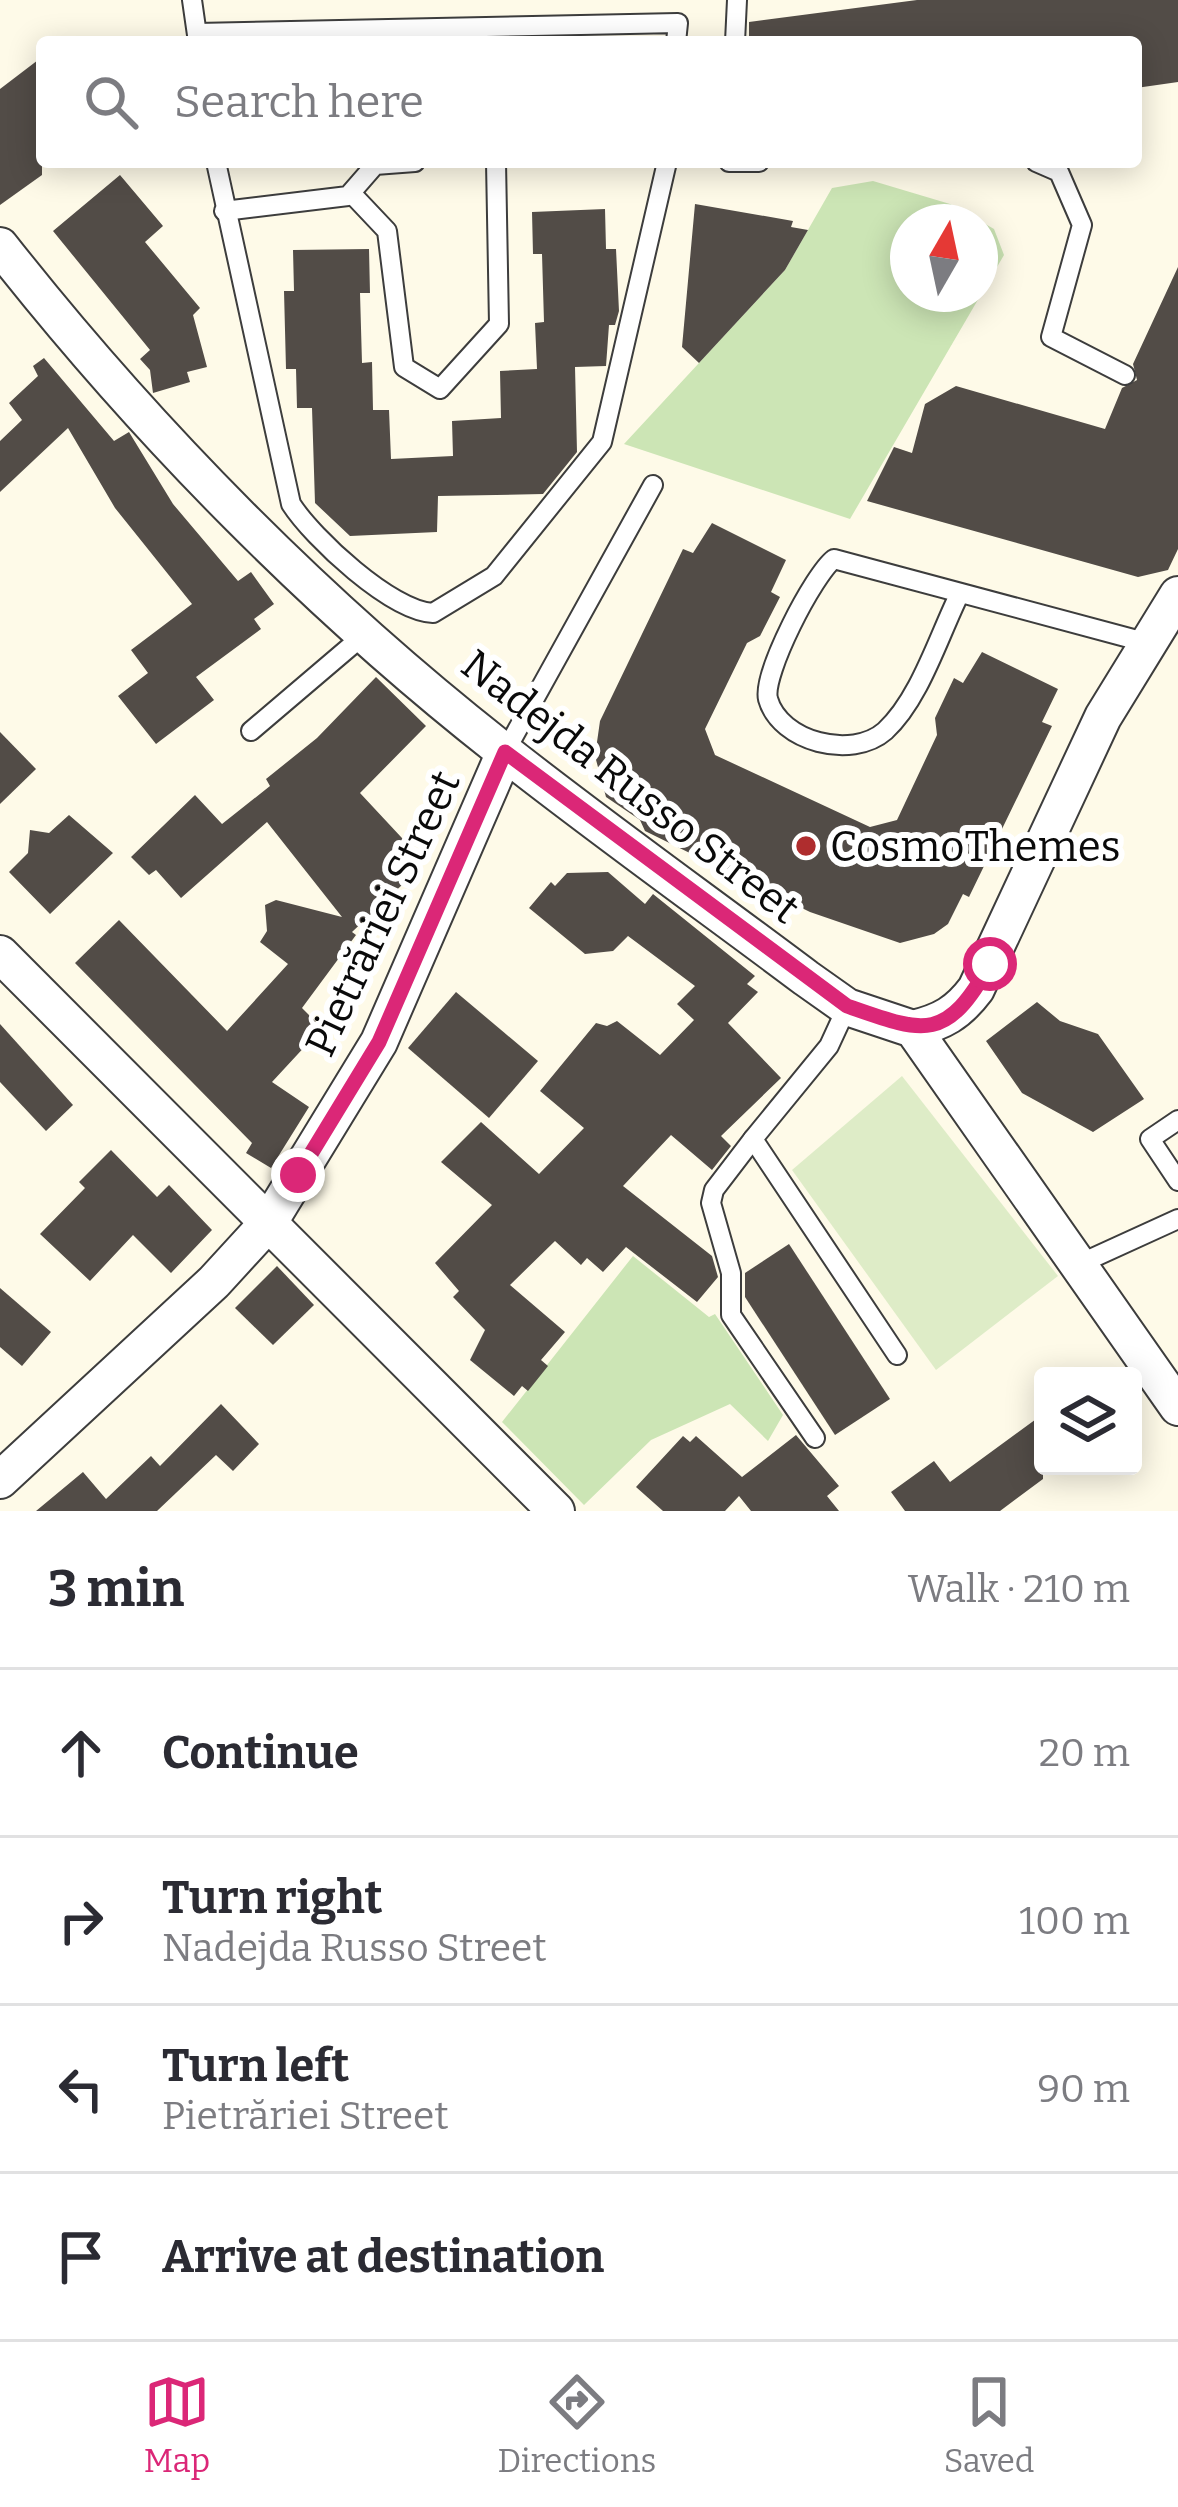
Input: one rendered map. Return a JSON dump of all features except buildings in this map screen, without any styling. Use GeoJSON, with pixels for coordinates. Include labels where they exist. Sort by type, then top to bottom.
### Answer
{"type":"FeatureCollection","features":[{"type":"Feature","properties":{"kind":"street","name":"Nadejda Russo Street"},"geometry":{"type":"LineString","coordinates":[[0,246],[149,421],[365,634],[505,752],[847,1006],[913,1029]]}},
{"type":"Feature","properties":{"kind":"street"},"geometry":{"type":"LineString","coordinates":[[1178,595],[1103,717],[976,989],[940,1022],[913,1029],[1178,1407]]}},
{"type":"Feature","properties":{"kind":"street","name":"Pietrăriei Street"},"geometry":{"type":"LineString","coordinates":[[0,1480],[214,1282],[269,1222],[379,1042],[505,752]]}},
{"type":"Feature","properties":{"kind":"street"},"geometry":{"type":"LineString","coordinates":[[0,954],[556,1511]]}},
{"type":"Feature","properties":{"kind":"lane"},"geometry":{"type":"LineString","coordinates":[[192,0],[198,36]]}},
{"type":"Feature","properties":{"kind":"lane"},"geometry":{"type":"LineString","coordinates":[[636,0],[641,24]]}},
{"type":"Feature","properties":{"kind":"lane"},"geometry":{"type":"LineString","coordinates":[[735,36],[737,0]]}},
{"type":"Feature","properties":{"kind":"lane"},"geometry":{"type":"LineString","coordinates":[[261,36],[678,23],[677,36]]}},
{"type":"Feature","properties":{"kind":"lane"},"geometry":{"type":"LineString","coordinates":[[217,168],[291,505],[306,528],[338,556],[422,613],[433,613],[494,576],[602,442],[666,168]]}},
{"type":"Feature","properties":{"kind":"lane"},"geometry":{"type":"LineString","coordinates":[[224,211],[352,194],[373,168]]}},
{"type":"Feature","properties":{"kind":"lane"},"geometry":{"type":"LineString","coordinates":[[352,194],[387,231],[404,367],[440,389],[499,324],[496,168]]}},
{"type":"Feature","properties":{"kind":"lane"},"geometry":{"type":"LineString","coordinates":[[1050,168],[1059,172],[1082,225],[1051,337],[1125,375]]}},
{"type":"Feature","properties":{"kind":"lane"},"geometry":{"type":"LineString","coordinates":[[505,752],[653,485]]}},
{"type":"Feature","properties":{"kind":"lane"},"geometry":{"type":"LineString","coordinates":[[960,593],[901,710],[881,734],[854,746],[823,743],[784,725],[773,711],[769,676],[818,574],[834,559],[1148,643]]}},
{"type":"Feature","properties":{"kind":"lane"},"geometry":{"type":"LineString","coordinates":[[251,731],[365,634]]}},
{"type":"Feature","properties":{"kind":"lane"},"geometry":{"type":"LineString","coordinates":[[815,1438],[730,1315],[731,1273],[711,1203],[714,1190],[829,1046],[847,1006]]}},
{"type":"Feature","properties":{"kind":"lane"},"geometry":{"type":"LineString","coordinates":[[1178,1120],[1150,1139],[1178,1181]]}},
{"type":"Feature","properties":{"kind":"lane"},"geometry":{"type":"LineString","coordinates":[[753,1139],[898,1355]]}},
{"type":"Feature","properties":{"kind":"lane"},"geometry":{"type":"LineString","coordinates":[[1075,1266],[1178,1219]]}},
{"type":"Feature","properties":{"kind":"green space"},"geometry":{"type":"Polygon","coordinates":[[[873,181],[950,204],[890,204],[890,312],[971,312],[850,519],[624,444],[785,270],[832,188],[873,181]]]}},
{"type":"Feature","properties":{"kind":"green space"},"geometry":{"type":"Polygon","coordinates":[[[902,1076],[1058,1276],[936,1370],[792,1170],[902,1076]]]}},
{"type":"Feature","properties":{"kind":"green space"},"geometry":{"type":"Polygon","coordinates":[[[633,1256],[709,1317],[715,1314],[783,1415],[768,1441],[730,1404],[651,1440],[584,1505],[502,1422],[633,1256]]]}},
{"type":"Feature","properties":{"kind":"place","name":"CosmoThemes"},"geometry":{"type":"Point","coordinates":[806,846]}},
{"type":"Feature","properties":{"kind":"route"},"geometry":{"type":"LineString","coordinates":[[298,1175],[379,1042],[505,752],[847,1006],[913,1029],[940,1022],[960,1010],[990,964]]}}]}
